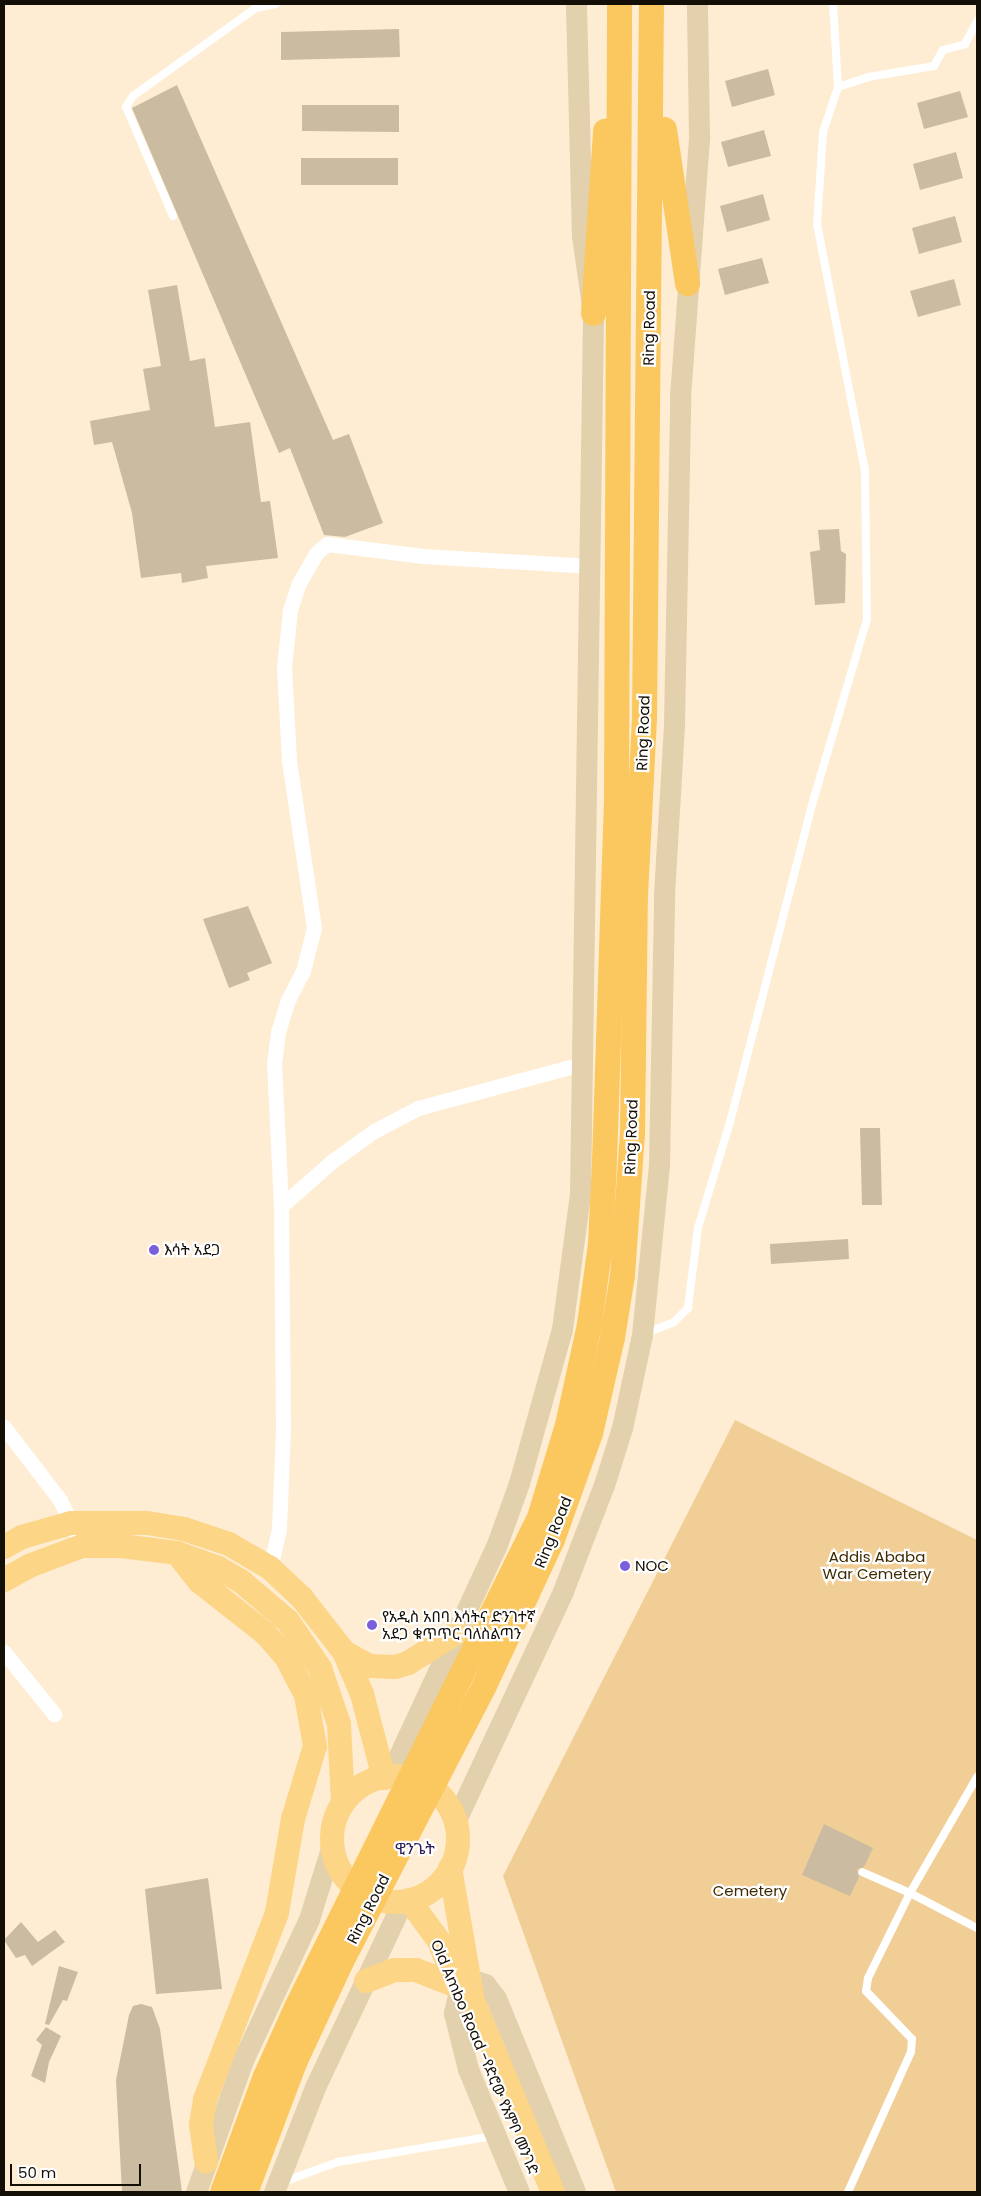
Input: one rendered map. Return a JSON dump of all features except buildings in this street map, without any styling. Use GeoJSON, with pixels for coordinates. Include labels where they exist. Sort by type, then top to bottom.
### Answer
{"type":"FeatureCollection","features":[{"type":"Feature","properties":{"kind":"highway","name":"Ring Road"},"geometry":{"type":"LineString","coordinates":[[222,2192],[265,2076],[296,2007],[539,1517],[580,1374],[600,1244],[616,802],[621,76],[619,4]]}},
{"type":"Feature","properties":{"kind":"highway","name":"Ring Road"},"geometry":{"type":"LineString","coordinates":[[245,2192],[295,2060],[341,1961],[484,1685],[552,1539],[590,1433],[622,1276],[632,1141],[635,895],[644,718],[653,85],[651,4]]}},
{"type":"Feature","properties":{"kind":"highway"},"geometry":{"type":"LineString","coordinates":[[593,313],[608,102],[621,76]]}},
{"type":"Feature","properties":{"kind":"highway"},"geometry":{"type":"LineString","coordinates":[[653,85],[665,136],[687,283]]}},
{"type":"Feature","properties":{"kind":"main road"},"geometry":{"type":"LineString","coordinates":[[386,1777],[496,1547],[516,1492],[562,1330],[580,1194],[585,1062],[592,566],[593,313],[582,236],[576,4]]}},
{"type":"Feature","properties":{"kind":"main road","name":"Ring Road"},"geometry":{"type":"LineString","coordinates":[[455,1822],[563,1591],[604,1485],[622,1428],[642,1335],[659,1165],[664,894],[674,724],[680,397],[687,283],[700,136],[697,4]]}},
{"type":"Feature","properties":{"kind":"main road"},"geometry":{"type":"LineString","coordinates":[[4,1547],[22,1537],[71,1523],[147,1523],[184,1529],[229,1544],[270,1568],[302,1598],[344,1652],[362,1694],[386,1777]]}},
{"type":"Feature","properties":{"kind":"main road"},"geometry":{"type":"LineString","coordinates":[[4,1580],[29,1566],[82,1546],[121,1546],[177,1553],[218,1568],[242,1582],[266,1600],[305,1642],[335,1707],[344,1776],[343,1804]]}},
{"type":"Feature","properties":{"kind":"main road"},"geometry":{"type":"LineString","coordinates":[[177,1553],[200,1582],[266,1634],[286,1657],[306,1695],[315,1746],[293,1819],[276,1913],[205,2100],[201,2125],[206,2162]]}},
{"type":"Feature","properties":{"kind":"main road"},"geometry":{"type":"LineString","coordinates":[[344,1652],[369,1666],[395,1667],[408,1664],[456,1633]]}},
{"type":"Feature","properties":{"kind":"main road"},"geometry":{"type":"LineString","coordinates":[[196,2192],[243,2060],[309,1919],[332,1845],[336,1816],[343,1804],[354,1791],[386,1777],[403,1777],[430,1787],[441,1797],[455,1822],[457,1846],[450,1868],[433,1889],[406,1901],[374,1899],[350,1884],[341,1872],[332,1845]]}},
{"type":"Feature","properties":{"kind":"main road","name":"Old Ambo Road -የድሮው የአምቦ መንገድ"},"geometry":{"type":"LineString","coordinates":[[450,1868],[461,1985],[541,2192]]}},
{"type":"Feature","properties":{"kind":"main road"},"geometry":{"type":"LineString","coordinates":[[275,2188],[316,2085],[406,1901]]}},
{"type":"Feature","properties":{"kind":"main road","name":"Old Ambo Road -የድሮው የአምቦ መንገድ"},"geometry":{"type":"LineString","coordinates":[[406,1901],[439,1941],[461,1985],[553,2192]]}},
{"type":"Feature","properties":{"kind":"main road"},"geometry":{"type":"LineString","coordinates":[[366,1981],[394,1970],[416,1970],[461,1985],[484,1984],[496,1998],[575,2192]]}},
{"type":"Feature","properties":{"kind":"main road"},"geometry":{"type":"LineString","coordinates":[[461,1985],[454,2002],[457,2032],[495,2136],[519,2192]]}},
{"type":"Feature","properties":{"kind":"street"},"geometry":{"type":"LineString","coordinates":[[270,1568],[279,1529],[282,1484],[281,1206],[274,1064],[278,1032],[310,950],[314,928],[289,761],[284,667],[290,610],[299,583],[316,554],[327,544],[423,556],[592,566]]}},
{"type":"Feature","properties":{"kind":"street"},"geometry":{"type":"LineString","coordinates":[[281,1206],[331,1162],[374,1131],[418,1108],[585,1062]]}},
{"type":"Feature","properties":{"kind":"street"},"geometry":{"type":"LineString","coordinates":[[4,1427],[60,1500],[82,1546]]}},
{"type":"Feature","properties":{"kind":"street"},"geometry":{"type":"LineString","coordinates":[[4,1652],[54,1714]]}},
{"type":"Feature","properties":{"kind":"lane"},"geometry":{"type":"LineString","coordinates":[[173,216],[126,107],[133,96],[256,8],[276,4]]}},
{"type":"Feature","properties":{"kind":"lane"},"geometry":{"type":"LineString","coordinates":[[642,1335],[674,1322],[688,1308],[698,1228],[728,1131],[814,798],[867,619],[866,480],[817,224],[822,132],[838,88],[833,4]]}},
{"type":"Feature","properties":{"kind":"lane"},"geometry":{"type":"LineString","coordinates":[[838,88],[877,75],[934,66],[943,50],[965,44],[977,21]]}},
{"type":"Feature","properties":{"kind":"lane"},"geometry":{"type":"LineString","coordinates":[[848,2192],[911,2052],[912,2039],[908,2030],[866,1991],[868,1978],[910,1893],[977,1777]]}},
{"type":"Feature","properties":{"kind":"lane"},"geometry":{"type":"LineString","coordinates":[[862,1872],[910,1893],[977,1928]]}},
{"type":"Feature","properties":{"kind":"lane"},"geometry":{"type":"LineString","coordinates":[[275,2188],[338,2162],[495,2136]]}},
{"type":"Feature","properties":{"kind":"green space","name":"Cemetery"},"geometry":{"type":"Polygon","coordinates":[[[735,1420],[977,1540],[977,2192],[616,2192],[503,1876],[735,1420]]]}},
{"type":"Feature","properties":{"kind":"place","name":"እሳት አደጋ"},"geometry":{"type":"Point","coordinates":[154,1250]}},
{"type":"Feature","properties":{"kind":"place","name":"NOC"},"geometry":{"type":"Point","coordinates":[625,1566]}},
{"type":"Feature","properties":{"kind":"place","name":"የአዲስ አበባ እሳትና ድንገተኛ አደጋ ቁጥጥር ባለስልጣን"},"geometry":{"type":"Point","coordinates":[372,1625]}},
{"type":"Feature","properties":{"kind":"district","name":"ዊንጌት"},"geometry":{"type":"Point","coordinates":[415,1849]}},
{"type":"Feature","properties":{"kind":"park label","name":"Addis Ababa War Cemetery"},"geometry":{"type":"Point","coordinates":[877,1564]}}]}
